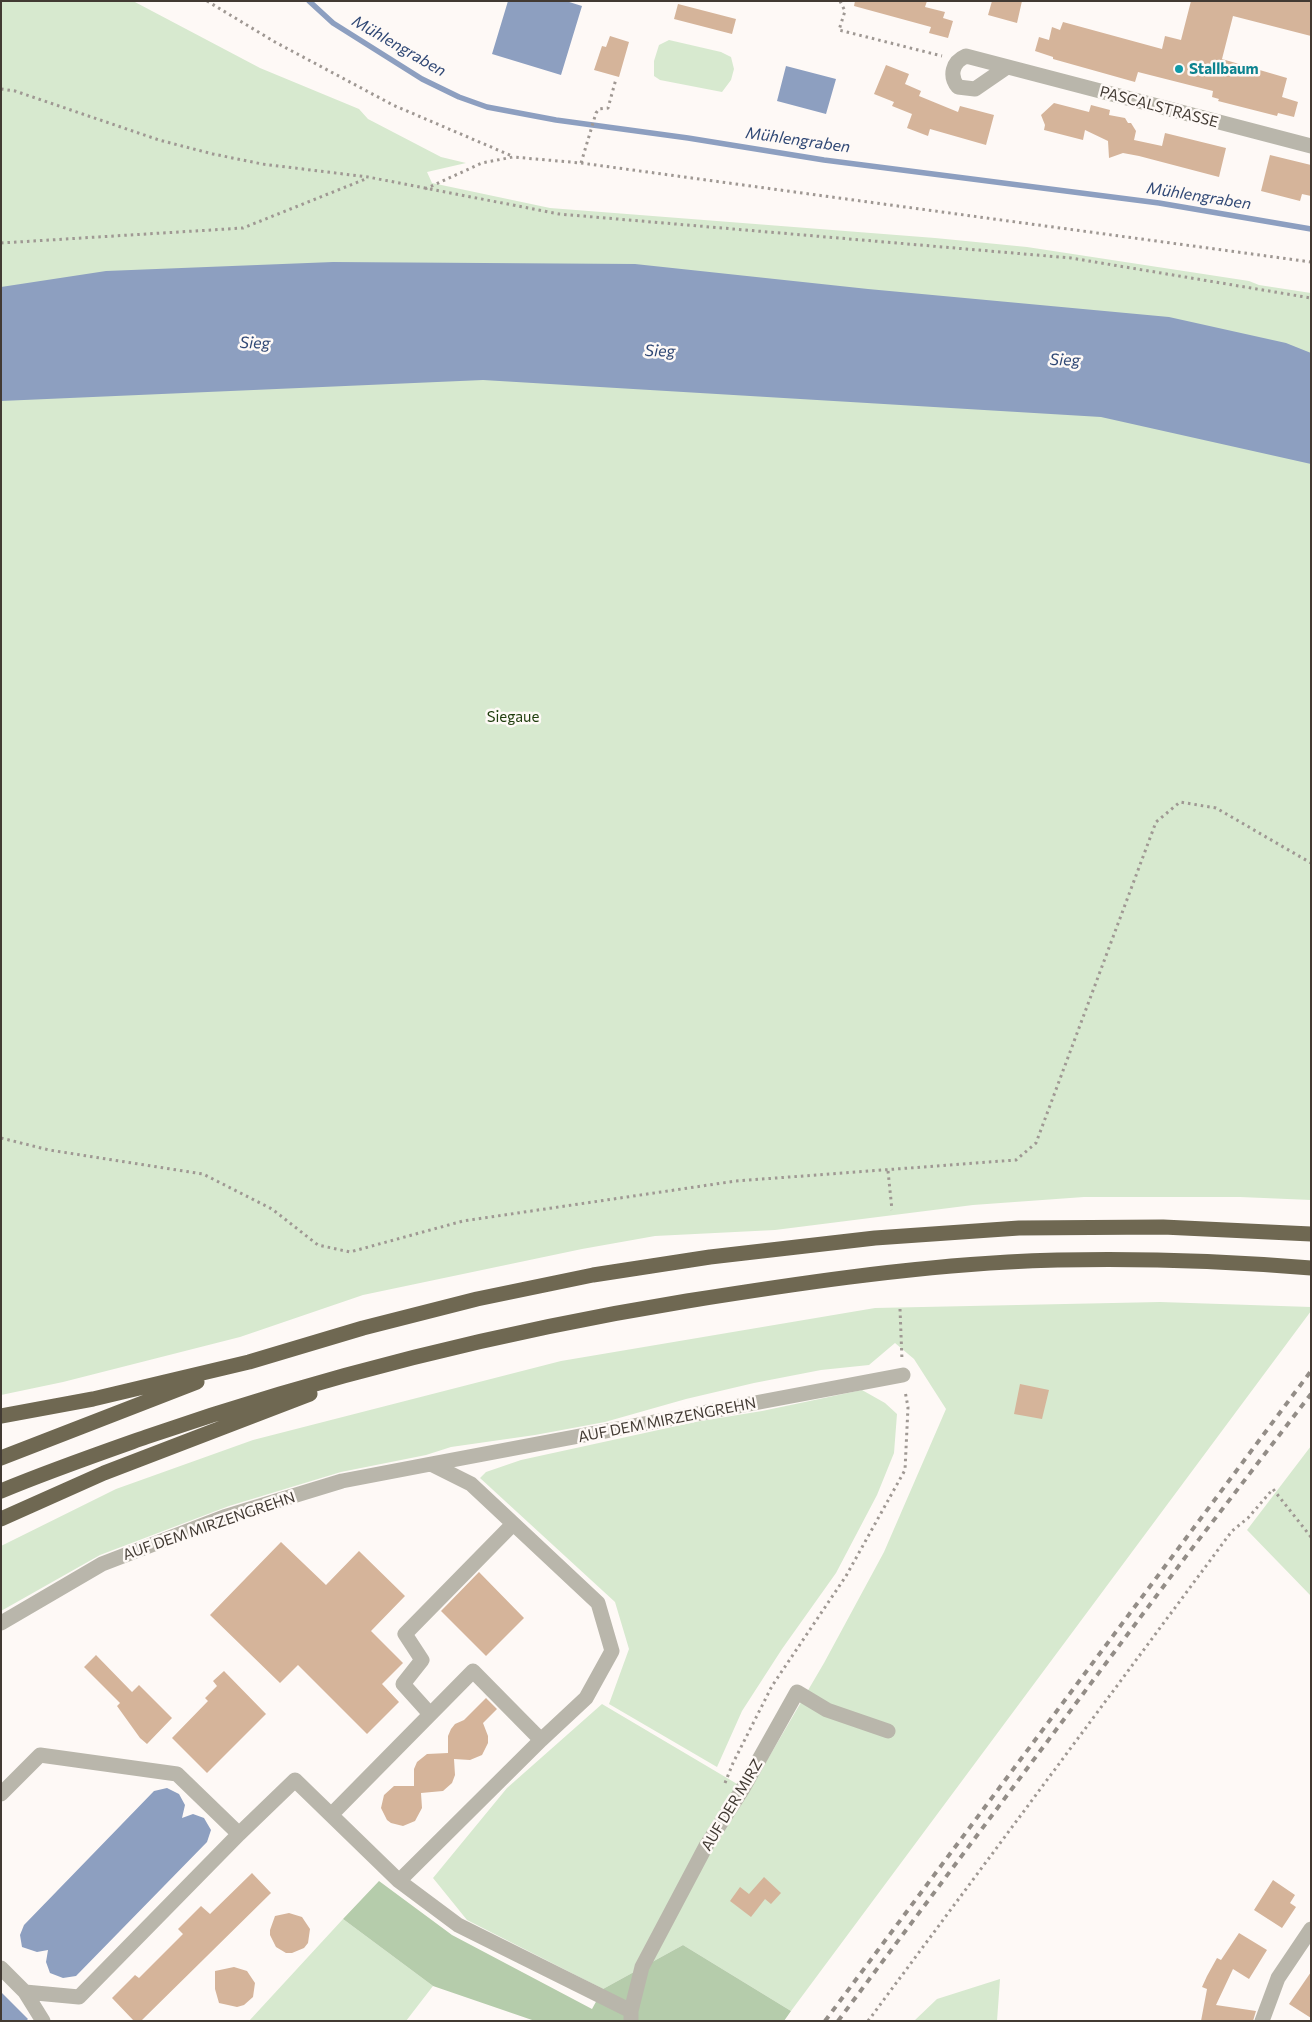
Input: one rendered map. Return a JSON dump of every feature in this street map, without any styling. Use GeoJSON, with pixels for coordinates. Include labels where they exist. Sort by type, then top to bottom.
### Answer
{"type":"FeatureCollection","features":[{"type":"Feature","properties":{"kind":"highway"},"geometry":{"type":"LineString","coordinates":[[1,1416],[93,1399],[249,1362],[363,1328],[506,1293],[593,1275],[710,1257],[946,1232],[1082,1227],[1163,1227],[1311,1234]]}},
{"type":"Feature","properties":{"kind":"highway"},"geometry":{"type":"LineString","coordinates":[[1,1491],[47,1471],[232,1407],[420,1354],[597,1316],[773,1287],[890,1272],[1008,1262],[1126,1260],[1244,1263],[1311,1268]]}},
{"type":"Feature","properties":{"kind":"highway"},"geometry":{"type":"LineString","coordinates":[[1,1519],[113,1469],[420,1354]]}},
{"type":"Feature","properties":{"kind":"highway"},"geometry":{"type":"LineString","coordinates":[[1,1458],[249,1362]]}},
{"type":"Feature","properties":{"kind":"street","name":"PASCALSTRASSE"},"geometry":{"type":"LineString","coordinates":[[958,61],[966,56],[1311,146]]}},
{"type":"Feature","properties":{"kind":"street"},"geometry":{"type":"LineString","coordinates":[[958,61],[952,73],[955,84],[958,87],[966,88],[975,89],[1007,67]]}},
{"type":"Feature","properties":{"kind":"street","name":"AUF DEM MIRZENGREHN"},"geometry":{"type":"LineString","coordinates":[[1,1623],[102,1564],[224,1517],[342,1481],[902,1375]]}},
{"type":"Feature","properties":{"kind":"street"},"geometry":{"type":"LineString","coordinates":[[398,1881],[586,1698],[612,1651],[598,1603],[471,1484],[431,1464]]}},
{"type":"Feature","properties":{"kind":"street"},"geometry":{"type":"LineString","coordinates":[[430,1714],[404,1684],[422,1660],[405,1634],[513,1524]]}},
{"type":"Feature","properties":{"kind":"street"},"geometry":{"type":"LineString","coordinates":[[331,1815],[473,1671],[541,1740]]}},
{"type":"Feature","properties":{"kind":"street","name":"AUF DER MIRZ"},"geometry":{"type":"LineString","coordinates":[[239,1834],[295,1780],[398,1881],[458,1925],[631,2016],[642,1967],[706,1846],[742,1790],[797,1692],[827,1710],[888,1731]]}},
{"type":"Feature","properties":{"kind":"street"},"geometry":{"type":"LineString","coordinates":[[1,1794],[40,1755],[177,1774],[239,1834],[79,1997],[25,1992]]}},
{"type":"Feature","properties":{"kind":"street"},"geometry":{"type":"LineString","coordinates":[[1262,2021],[1278,1978],[1311,1929]]}},
{"type":"Feature","properties":{"kind":"street"},"geometry":{"type":"LineString","coordinates":[[1,1968],[25,1992],[43,2021]]}},
{"type":"Feature","properties":{"kind":"path"},"geometry":{"type":"LineString","coordinates":[[207,1],[275,42],[393,105],[513,157]]}},
{"type":"Feature","properties":{"kind":"path"},"geometry":{"type":"LineString","coordinates":[[840,1],[845,11],[839,30],[958,61]]}},
{"type":"Feature","properties":{"kind":"path"},"geometry":{"type":"LineString","coordinates":[[581,164],[596,112],[599,109],[608,108],[616,79]]}},
{"type":"Feature","properties":{"kind":"path"},"geometry":{"type":"LineString","coordinates":[[1,89],[159,140],[213,154],[262,164],[368,177],[560,214],[1071,258],[1311,298]]}},
{"type":"Feature","properties":{"kind":"path"},"geometry":{"type":"LineString","coordinates":[[425,189],[482,162],[513,157],[581,164],[1311,262]]}},
{"type":"Feature","properties":{"kind":"path"},"geometry":{"type":"LineString","coordinates":[[1,243],[244,228],[368,177]]}},
{"type":"Feature","properties":{"kind":"path"},"geometry":{"type":"LineString","coordinates":[[1,1138],[49,1150],[202,1174],[272,1209],[318,1245],[350,1252],[463,1221],[736,1182],[1016,1160],[1036,1143],[1156,822],[1180,802],[1216,808],[1311,863]]}},
{"type":"Feature","properties":{"kind":"path"},"geometry":{"type":"LineString","coordinates":[[888,1171],[892,1210]]}},
{"type":"Feature","properties":{"kind":"path"},"geometry":{"type":"LineString","coordinates":[[722,1791],[732,1763],[772,1686],[846,1576],[904,1470],[908,1407],[902,1375],[900,1309]]}},
{"type":"Feature","properties":{"kind":"path"},"geometry":{"type":"LineString","coordinates":[[868,2021],[1232,1531],[1248,1518],[1273,1489],[1311,1537]]}},
{"type":"Feature","properties":{"kind":"green space","name":"Siegaue"},"geometry":{"type":"Polygon","coordinates":[[[1,1],[133,1],[260,68],[359,109],[368,119],[441,157],[466,163],[427,172],[432,183],[550,208],[1027,247],[1249,281],[1259,285],[1311,293],[1311,1200],[1240,1197],[1084,1197],[973,1205],[775,1230],[655,1236],[582,1249],[363,1295],[240,1337],[63,1382],[1,1395],[1,1]]]}},
{"type":"Feature","properties":{"kind":"green space"},"geometry":{"type":"Polygon","coordinates":[[[669,40],[721,52],[731,57],[734,69],[731,80],[722,92],[660,80],[654,76],[654,61],[659,45],[669,40]]]}},
{"type":"Feature","properties":{"kind":"green space"},"geometry":{"type":"Polygon","coordinates":[[[1160,1302],[1311,1307],[1311,1311],[791,2011],[683,1945],[603,1989],[467,1920],[433,1878],[507,1788],[602,1704],[749,1791],[824,1663],[884,1552],[946,1409],[914,1359],[895,1343],[869,1365],[821,1370],[754,1383],[686,1399],[605,1422],[535,1435],[451,1447],[426,1455],[341,1472],[229,1506],[100,1555],[1,1611],[1,1546],[116,1489],[253,1440],[561,1361],[875,1308],[1160,1302]]]}},
{"type":"Feature","properties":{"kind":"green space"},"geometry":{"type":"Polygon","coordinates":[[[862,1390],[885,1403],[897,1414],[894,1453],[877,1495],[836,1573],[782,1649],[742,1711],[717,1767],[609,1704],[629,1649],[615,1602],[480,1478],[486,1472],[521,1460],[695,1422],[762,1411],[862,1390]]]}},
{"type":"Feature","properties":{"kind":"green space"},"geometry":{"type":"Polygon","coordinates":[[[1311,1446],[1311,1596],[1247,1530],[1311,1446]]]}},
{"type":"Feature","properties":{"kind":"green space"},"geometry":{"type":"Polygon","coordinates":[[[379,1881],[452,1935],[592,2009],[603,1989],[683,1945],[791,2011],[784,2021],[535,2021],[433,1986],[343,1919],[379,1881]]]}},
{"type":"Feature","properties":{"kind":"green space"},"geometry":{"type":"Polygon","coordinates":[[[343,1919],[433,1986],[406,2021],[249,2021],[343,1919]]]}},
{"type":"Feature","properties":{"kind":"green space"},"geometry":{"type":"Polygon","coordinates":[[[1000,1979],[997,2021],[914,2021],[937,1999],[1000,1979]]]}},
{"type":"Feature","properties":{"kind":"water"},"geometry":{"type":"Polygon","coordinates":[[[508,1],[566,1],[582,6],[561,75],[492,54],[508,1]]]}},
{"type":"Feature","properties":{"kind":"water"},"geometry":{"type":"Polygon","coordinates":[[[786,66],[836,79],[826,114],[777,101],[786,66]]]}},
{"type":"Feature","properties":{"kind":"water","name":"Sieg"},"geometry":{"type":"Polygon","coordinates":[[[333,262],[635,264],[868,289],[1169,317],[1286,343],[1311,353],[1311,464],[1101,417],[483,380],[1,401],[1,287],[106,271],[333,262]]]}},
{"type":"Feature","properties":{"kind":"water"},"geometry":{"type":"Polygon","coordinates":[[[167,1788],[179,1794],[185,1805],[182,1818],[193,1814],[204,1818],[211,1830],[207,1842],[76,1976],[63,1978],[50,1973],[46,1962],[48,1950],[37,1952],[22,1947],[20,1935],[24,1925],[154,1791],[167,1788]]]}},
{"type":"Feature","properties":{"kind":"water"},"geometry":{"type":"Polygon","coordinates":[[[1,1992],[28,2019],[26,2021],[1,2021],[1,1992]]]}},
{"type":"Feature","properties":{"kind":"building"},"geometry":{"type":"Polygon","coordinates":[[[855,1],[927,1],[925,7],[945,12],[943,18],[953,21],[948,38],[929,33],[931,27],[854,6],[855,1]]]}},
{"type":"Feature","properties":{"kind":"building"},"geometry":{"type":"Polygon","coordinates":[[[992,1],[1022,1],[1017,23],[988,15],[992,1]]]}},
{"type":"Feature","properties":{"kind":"building"},"geometry":{"type":"Polygon","coordinates":[[[1191,1],[1311,1],[1311,36],[1233,16],[1222,59],[1287,78],[1282,97],[1298,102],[1294,117],[1278,113],[1277,116],[1218,101],[1219,99],[1212,97],[1213,91],[1138,72],[1135,82],[1053,59],[1053,57],[1035,51],[1039,37],[1049,40],[1052,27],[1060,30],[1063,22],[1162,49],[1165,36],[1181,40],[1191,1]]]}},
{"type":"Feature","properties":{"kind":"building"},"geometry":{"type":"Polygon","coordinates":[[[678,4],[736,19],[732,34],[674,19],[678,4]]]}},
{"type":"Feature","properties":{"kind":"building"},"geometry":{"type":"Polygon","coordinates":[[[610,36],[629,42],[619,77],[594,70],[602,46],[606,47],[610,36]]]}},
{"type":"Feature","properties":{"kind":"building"},"geometry":{"type":"Polygon","coordinates":[[[886,65],[909,74],[905,84],[921,91],[919,96],[958,112],[960,106],[994,115],[986,145],[930,129],[928,136],[907,128],[912,114],[892,106],[894,102],[874,94],[886,65]]]}},
{"type":"Feature","properties":{"kind":"building"},"geometry":{"type":"Polygon","coordinates":[[[1054,103],[1089,112],[1091,105],[1110,110],[1109,115],[1125,118],[1128,123],[1131,123],[1136,131],[1134,140],[1162,146],[1165,133],[1226,148],[1219,177],[1123,153],[1109,158],[1108,141],[1085,130],[1083,140],[1044,130],[1045,125],[1041,115],[1054,103]]]}},
{"type":"Feature","properties":{"kind":"building"},"geometry":{"type":"Polygon","coordinates":[[[1270,155],[1311,165],[1311,196],[1302,194],[1300,201],[1261,191],[1270,155]]]}},
{"type":"Feature","properties":{"kind":"building"},"geometry":{"type":"Polygon","coordinates":[[[1020,1384],[1049,1390],[1042,1419],[1014,1414],[1020,1384]]]}},
{"type":"Feature","properties":{"kind":"building"},"geometry":{"type":"Polygon","coordinates":[[[281,1542],[326,1585],[359,1551],[405,1596],[371,1631],[403,1663],[382,1684],[399,1702],[367,1734],[298,1665],[280,1683],[210,1615],[281,1542]]]}},
{"type":"Feature","properties":{"kind":"building"},"geometry":{"type":"Polygon","coordinates":[[[479,1572],[524,1618],[486,1656],[441,1611],[479,1572]]]}},
{"type":"Feature","properties":{"kind":"building"},"geometry":{"type":"Polygon","coordinates":[[[96,1655],[132,1692],[139,1685],[172,1718],[147,1744],[140,1738],[117,1706],[120,1703],[84,1667],[96,1655]]]}},
{"type":"Feature","properties":{"kind":"building"},"geometry":{"type":"Polygon","coordinates":[[[224,1671],[266,1714],[207,1773],[172,1738],[208,1701],[205,1698],[217,1686],[213,1681],[224,1671]]]}},
{"type":"Feature","properties":{"kind":"building"},"geometry":{"type":"Polygon","coordinates":[[[486,1698],[497,1709],[483,1723],[488,1736],[488,1743],[482,1755],[470,1760],[454,1759],[455,1775],[452,1783],[443,1791],[421,1793],[422,1808],[415,1821],[403,1826],[387,1820],[381,1808],[384,1795],[394,1786],[414,1786],[414,1769],[417,1762],[427,1754],[448,1753],[448,1736],[451,1729],[455,1724],[464,1720],[486,1698]]]}},
{"type":"Feature","properties":{"kind":"building"},"geometry":{"type":"Polygon","coordinates":[[[252,1873],[271,1893],[141,2021],[134,2021],[112,1998],[135,1975],[139,1978],[183,1934],[178,1929],[201,1906],[210,1914],[252,1873]]]}},
{"type":"Feature","properties":{"kind":"building"},"geometry":{"type":"Polygon","coordinates":[[[764,1877],[781,1893],[771,1904],[765,1899],[751,1917],[730,1901],[740,1887],[749,1894],[764,1877]]]}},
{"type":"Feature","properties":{"kind":"building"},"geometry":{"type":"Polygon","coordinates":[[[1273,1880],[1295,1895],[1290,1903],[1296,1907],[1282,1928],[1254,1910],[1273,1880]]]}},
{"type":"Feature","properties":{"kind":"building"},"geometry":{"type":"Polygon","coordinates":[[[289,1913],[302,1917],[310,1929],[308,1943],[304,1948],[292,1953],[286,1953],[276,1947],[270,1935],[270,1930],[275,1916],[289,1913]]]}},
{"type":"Feature","properties":{"kind":"building"},"geometry":{"type":"Polygon","coordinates":[[[1239,1933],[1267,1950],[1249,1979],[1233,1969],[1216,2005],[1256,2011],[1253,2021],[1201,2021],[1207,1989],[1202,1987],[1217,1958],[1221,1960],[1239,1933]]]}},
{"type":"Feature","properties":{"kind":"building"},"geometry":{"type":"Polygon","coordinates":[[[234,1967],[247,1971],[255,1983],[253,1997],[244,2005],[237,2007],[219,2003],[215,1989],[215,1971],[234,1967]]]}},
{"type":"Feature","properties":{"kind":"building"},"geometry":{"type":"Polygon","coordinates":[[[1311,1972],[1311,2018],[1289,2004],[1311,1972]]]}},
{"type":"Feature","properties":{"kind":"waterway","name":"Mühlengraben"},"geometry":{"type":"LineString","coordinates":[[309,1],[333,23],[422,79],[459,97],[487,107],[556,120],[688,138],[824,160],[1159,203],[1311,229]]}},
{"type":"Feature","properties":{"kind":"railway"},"geometry":{"type":"LineString","coordinates":[[825,2021],[1311,1371]]}},
{"type":"Feature","properties":{"kind":"railway"},"geometry":{"type":"LineString","coordinates":[[838,2021],[1187,1555],[1311,1394]]}},
{"type":"Feature","properties":{"kind":"place","name":"Stallbaum"},"geometry":{"type":"Point","coordinates":[1179,69]}}]}
